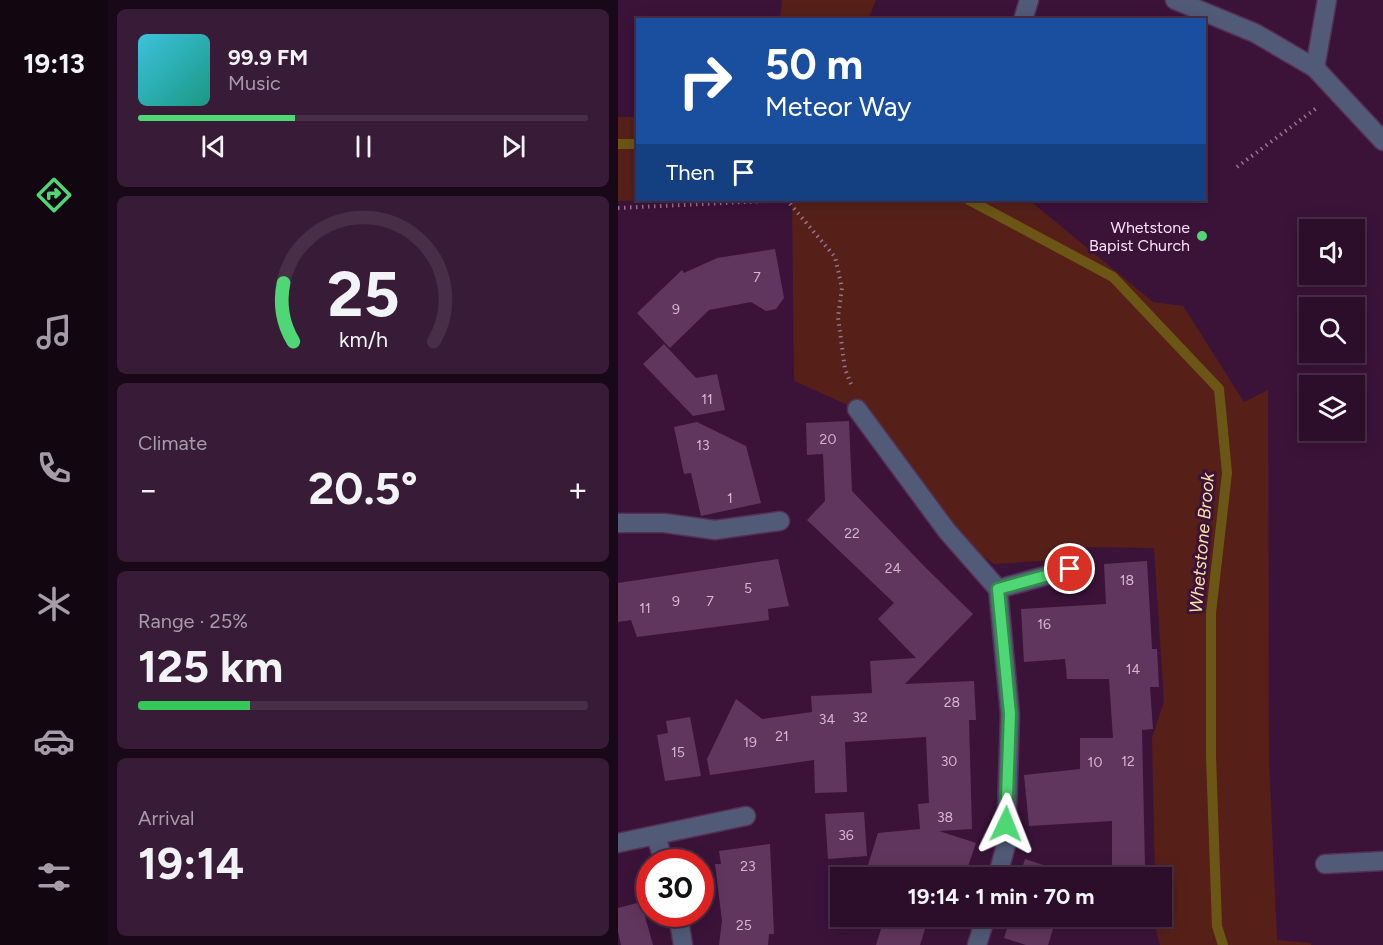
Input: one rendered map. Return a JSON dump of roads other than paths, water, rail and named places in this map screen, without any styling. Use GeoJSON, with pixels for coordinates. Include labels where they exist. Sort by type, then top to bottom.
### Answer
{"type":"FeatureCollection","features":[{"type":"Feature","properties":{"kind":"street"},"geometry":{"type":"LineString","coordinates":[[1024,18],[1029,0]]}},
{"type":"Feature","properties":{"kind":"street"},"geometry":{"type":"LineString","coordinates":[[1175,0],[1255,33],[1315,68],[1383,141]]}},
{"type":"Feature","properties":{"kind":"street"},"geometry":{"type":"LineString","coordinates":[[1315,68],[1327,0]]}},
{"type":"Feature","properties":{"kind":"street"},"geometry":{"type":"LineString","coordinates":[[856,400],[947,531],[998,589],[1010,714],[1006,846],[1000,867]]}},
{"type":"Feature","properties":{"kind":"street"},"geometry":{"type":"LineString","coordinates":[[619,519],[715,530],[780,521]]}},
{"type":"Feature","properties":{"kind":"street"},"geometry":{"type":"LineString","coordinates":[[998,589],[1070,569]]}},
{"type":"Feature","properties":{"kind":"street"},"geometry":{"type":"LineString","coordinates":[[618,843],[746,816]]}},
{"type":"Feature","properties":{"kind":"street"},"geometry":{"type":"LineString","coordinates":[[656,836],[660,849]]}},
{"type":"Feature","properties":{"kind":"street"},"geometry":{"type":"LineString","coordinates":[[1325,864],[1383,861]]}},
{"type":"Feature","properties":{"kind":"street"},"geometry":{"type":"LineString","coordinates":[[680,927],[683,945]]}},
{"type":"Feature","properties":{"kind":"street"},"geometry":{"type":"LineString","coordinates":[[977,945],[983,927]]}},
{"type":"Feature","properties":{"kind":"waterway","name":"Whetstone Brook"},"geometry":{"type":"LineString","coordinates":[[618,144],[636,144]]}},
{"type":"Feature","properties":{"kind":"waterway","name":"Whetstone Brook"},"geometry":{"type":"LineString","coordinates":[[971,201],[1113,277],[1219,389],[1227,473],[1211,613],[1211,756],[1217,926],[1223,945]]}},
{"type":"Feature","properties":{"kind":"place","name":"Whetstone Bapist Church"},"geometry":{"type":"Point","coordinates":[1202,236]}}]}
